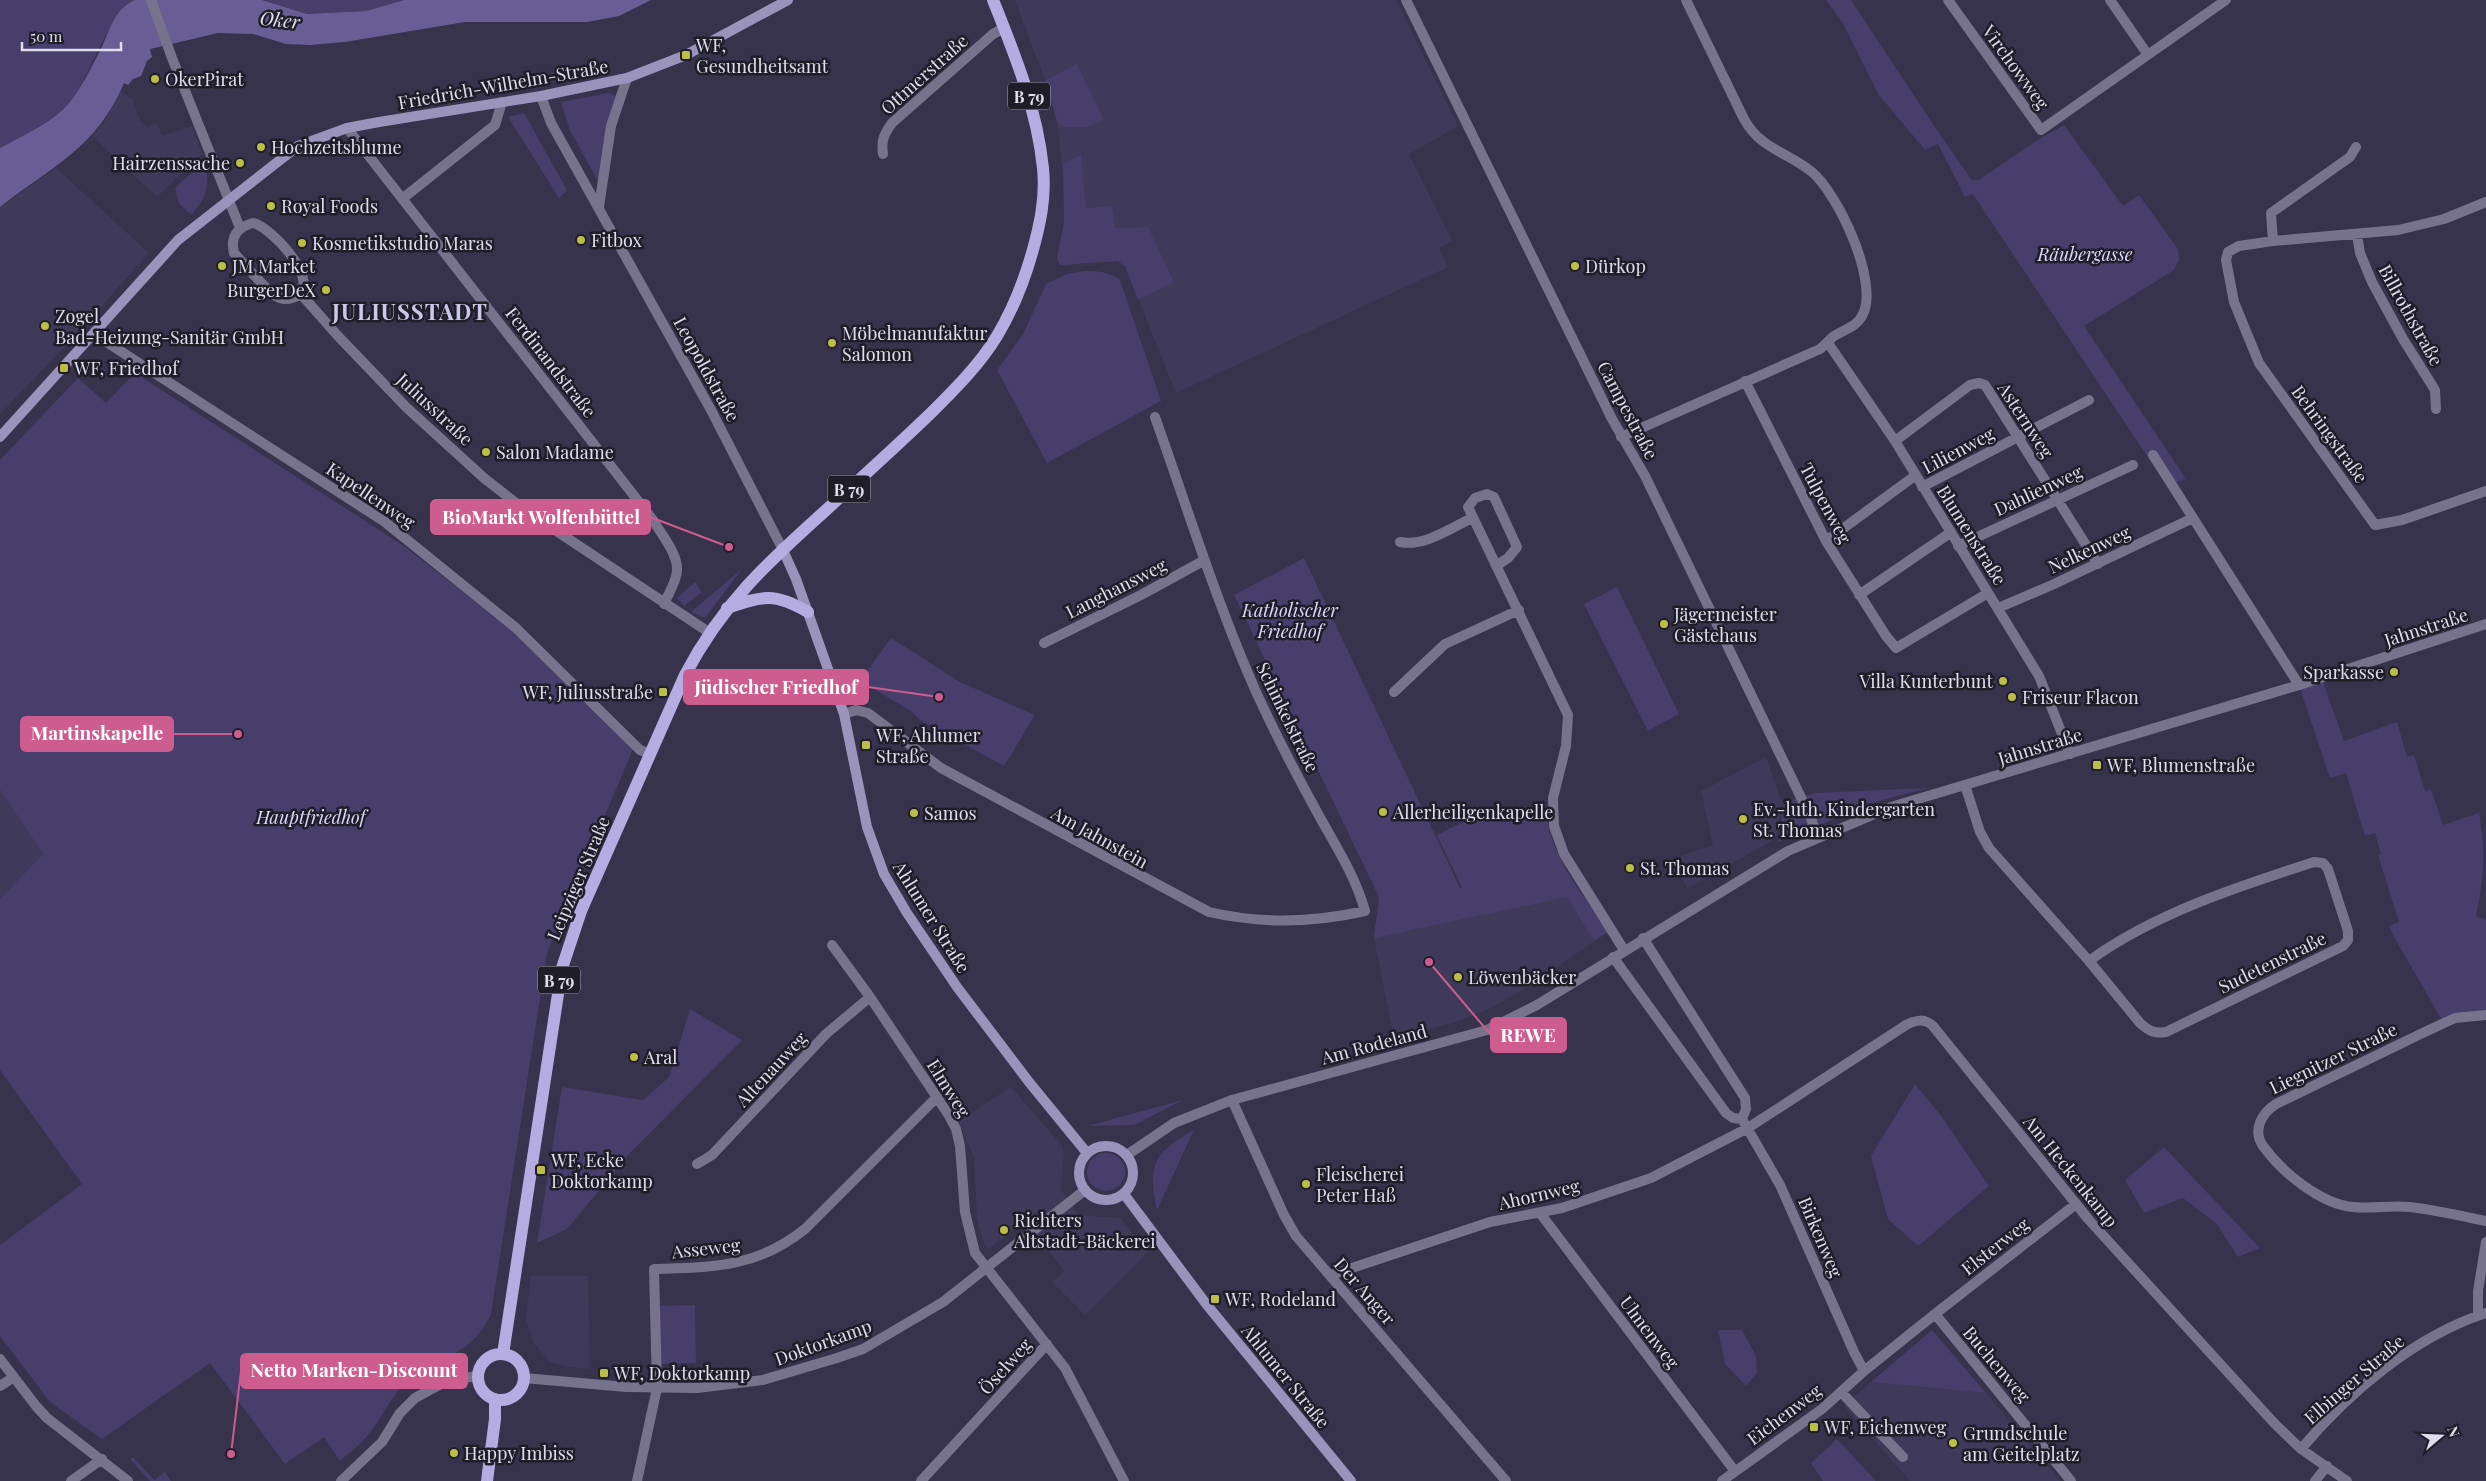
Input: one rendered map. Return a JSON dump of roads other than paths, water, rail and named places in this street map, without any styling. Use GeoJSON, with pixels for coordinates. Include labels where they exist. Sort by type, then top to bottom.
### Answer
{"type":"FeatureCollection","features":[{"type":"Feature","properties":{"kind":"main road","name":"Friedrich-Wilhelm-Straße"},"geometry":{"type":"LineString","coordinates":[[0,437],[178,240],[298,146],[347,128],[541,96],[627,78],[686,55],[788,0]]}},
{"type":"Feature","properties":{"kind":"main road","name":"B 79"},"geometry":{"type":"LineString","coordinates":[[782,548],[901,442],[968,375],[997,336],[1013,304],[1028,265],[1038,231],[1044,189],[1034,114],[993,0]]}},
{"type":"Feature","properties":{"kind":"main road","name":"Leipziger Straße"},"geometry":{"type":"LineString","coordinates":[[503,1354],[562,968],[581,911],[686,675],[727,608],[756,574],[782,548]]}},
{"type":"Feature","properties":{"kind":"main road","name":"Ahlumer Straße"},"geometry":{"type":"LineString","coordinates":[[782,548],[808,612],[844,714],[867,827],[878,859],[892,888],[924,939],[980,1018],[1087,1153]]}},
{"type":"Feature","properties":{"kind":"main road"},"geometry":{"type":"LineString","coordinates":[[727,608],[754,599],[771,596],[791,602],[808,612]]}},
{"type":"Feature","properties":{"kind":"main road"},"geometry":{"type":"LineString","coordinates":[[1104,1146],[1117,1148],[1127,1155],[1134,1168],[1134,1176],[1132,1183],[1124,1194],[1106,1201],[1095,1198],[1085,1190],[1079,1171],[1083,1158],[1087,1153],[1104,1146]]}},
{"type":"Feature","properties":{"kind":"main road","name":"Ahlumer Straße"},"geometry":{"type":"LineString","coordinates":[[1124,1194],[1207,1305],[1351,1481]]}},
{"type":"Feature","properties":{"kind":"main road"},"geometry":{"type":"LineString","coordinates":[[503,1354],[518,1361],[524,1378],[520,1390],[515,1395],[509,1399],[495,1400],[482,1391],[478,1376],[484,1361],[493,1355],[503,1354]]}},
{"type":"Feature","properties":{"kind":"main road"},"geometry":{"type":"LineString","coordinates":[[486,1481],[495,1419],[495,1400]]}},
{"type":"Feature","properties":{"kind":"street"},"geometry":{"type":"LineString","coordinates":[[151,0],[172,58],[240,228]]}},
{"type":"Feature","properties":{"kind":"street","name":"Campestraße"},"geometry":{"type":"LineString","coordinates":[[1406,0],[1621,437],[1645,476],[1811,818],[1817,837]]}},
{"type":"Feature","properties":{"kind":"street"},"geometry":{"type":"LineString","coordinates":[[1621,437],[1820,349],[1832,338],[1852,328],[1864,312],[1865,279],[1856,248],[1829,190],[1812,172],[1792,158],[1763,143],[1748,127],[1686,0]]}},
{"type":"Feature","properties":{"kind":"street","name":"Virchowweg"},"geometry":{"type":"LineString","coordinates":[[1948,0],[2041,130],[2148,54]]}},
{"type":"Feature","properties":{"kind":"street"},"geometry":{"type":"LineString","coordinates":[[2110,0],[2148,54],[2226,0]]}},
{"type":"Feature","properties":{"kind":"street","name":"Ottmerstraße"},"geometry":{"type":"LineString","coordinates":[[882,154],[881,143],[884,134],[892,123],[993,34],[1004,28]]}},
{"type":"Feature","properties":{"kind":"street"},"geometry":{"type":"LineString","coordinates":[[599,208],[611,126],[627,78]]}},
{"type":"Feature","properties":{"kind":"street","name":"Leopoldstraße"},"geometry":{"type":"LineString","coordinates":[[541,96],[551,123],[711,410],[782,548]]}},
{"type":"Feature","properties":{"kind":"street"},"geometry":{"type":"LineString","coordinates":[[402,199],[495,125],[502,102]]}},
{"type":"Feature","properties":{"kind":"street","name":"Ferdinandstraße"},"geometry":{"type":"LineString","coordinates":[[347,128],[653,520],[678,569],[664,604]]}},
{"type":"Feature","properties":{"kind":"street"},"geometry":{"type":"LineString","coordinates":[[2356,147],[2350,157],[2271,213],[2273,241],[2398,230],[2485,206]]}},
{"type":"Feature","properties":{"kind":"street"},"geometry":{"type":"LineString","coordinates":[[253,223],[266,228],[304,275],[305,281],[300,293],[288,300],[275,296],[234,253],[233,240],[240,228],[253,223]]}},
{"type":"Feature","properties":{"kind":"street","name":"Billrothstraße"},"geometry":{"type":"LineString","coordinates":[[2357,235],[2360,253],[2372,282],[2403,339],[2435,390],[2436,409]]}},
{"type":"Feature","properties":{"kind":"street","name":"Behringstraße"},"geometry":{"type":"LineString","coordinates":[[2273,241],[2239,246],[2228,252],[2226,270],[2234,302],[2259,363],[2375,526],[2402,520],[2486,491]]}},
{"type":"Feature","properties":{"kind":"street","name":"Juliusstraße"},"geometry":{"type":"LineString","coordinates":[[300,293],[337,335],[406,407],[484,478],[525,510],[710,633]]}},
{"type":"Feature","properties":{"kind":"street","name":"Kapellenweg"},"geometry":{"type":"LineString","coordinates":[[94,334],[385,522],[516,628],[640,750],[650,754]]}},
{"type":"Feature","properties":{"kind":"street","name":"Blumenstraße"},"geometry":{"type":"LineString","coordinates":[[1828,343],[1895,441],[2039,676],[2070,754]]}},
{"type":"Feature","properties":{"kind":"street","name":"Tulpenweg"},"geometry":{"type":"LineString","coordinates":[[1745,381],[1826,541],[1859,595],[1896,648],[1988,593]]}},
{"type":"Feature","properties":{"kind":"street","name":"Asternweg"},"geometry":{"type":"LineString","coordinates":[[1895,441],[1970,385],[1979,383],[1984,385],[2098,564]]}},
{"type":"Feature","properties":{"kind":"street","name":"Lilienweg"},"geometry":{"type":"LineString","coordinates":[[1922,487],[2089,400]]}},
{"type":"Feature","properties":{"kind":"street","name":"Schinkelstraße"},"geometry":{"type":"LineString","coordinates":[[1155,417],[1181,489],[1203,561],[1257,694],[1287,757],[1358,886],[1364,911]]}},
{"type":"Feature","properties":{"kind":"street"},"geometry":{"type":"LineString","coordinates":[[2153,455],[2299,684]]}},
{"type":"Feature","properties":{"kind":"street","name":"Dahlienweg"},"geometry":{"type":"LineString","coordinates":[[1958,546],[2057,498],[2133,465]]}},
{"type":"Feature","properties":{"kind":"street","name":"Lilienweg"},"geometry":{"type":"LineString","coordinates":[[1826,541],[1916,475]]}},
{"type":"Feature","properties":{"kind":"street"},"geometry":{"type":"LineString","coordinates":[[1496,566],[1508,558],[1517,547],[1494,497],[1486,494],[1475,498],[1468,507],[1472,518],[1568,715],[1566,746],[1553,798],[1554,826],[1564,854],[1624,950]]}},
{"type":"Feature","properties":{"kind":"street"},"geometry":{"type":"LineString","coordinates":[[1400,542],[1408,544],[1427,539],[1472,518]]}},
{"type":"Feature","properties":{"kind":"street","name":"Nelkenweg"},"geometry":{"type":"LineString","coordinates":[[1998,608],[2098,564],[2194,518]]}},
{"type":"Feature","properties":{"kind":"street"},"geometry":{"type":"LineString","coordinates":[[1859,595],[1950,533]]}},
{"type":"Feature","properties":{"kind":"street","name":"Langhansweg"},"geometry":{"type":"LineString","coordinates":[[1044,643],[1141,596],[1203,561]]}},
{"type":"Feature","properties":{"kind":"street"},"geometry":{"type":"LineString","coordinates":[[1394,692],[1445,644],[1518,610]]}},
{"type":"Feature","properties":{"kind":"street","name":"Jahnstraße"},"geometry":{"type":"LineString","coordinates":[[1624,950],[1788,851],[1891,807],[2299,684],[2486,624]]}},
{"type":"Feature","properties":{"kind":"street","name":"Am Jahnstein"},"geometry":{"type":"LineString","coordinates":[[844,714],[856,710],[868,713],[941,768],[1209,912],[1250,920],[1298,921],[1338,917],[1364,911]]}},
{"type":"Feature","properties":{"kind":"street","name":"Sudetenstraße"},"geometry":{"type":"LineString","coordinates":[[1965,785],[1980,832],[1989,848],[2148,1031],[2156,1034],[2166,1032],[2344,946],[2348,940],[2348,930],[2328,869],[2323,863],[2314,862],[2242,885],[2212,897],[2133,933],[2088,961]]}},
{"type":"Feature","properties":{"kind":"street"},"geometry":{"type":"LineString","coordinates":[[1613,957],[1726,1113],[1745,1123],[1745,1098],[1643,938]]}},
{"type":"Feature","properties":{"kind":"street","name":"Elmweg"},"geometry":{"type":"LineString","coordinates":[[832,945],[870,997],[937,1097],[956,1129],[960,1146],[965,1212],[970,1236],[975,1253],[986,1268]]}},
{"type":"Feature","properties":{"kind":"street","name":"Am Rodeland"},"geometry":{"type":"LineString","coordinates":[[1127,1155],[1174,1123],[1232,1100],[1487,1030],[1537,1004],[1624,950]]}},
{"type":"Feature","properties":{"kind":"street","name":"Altenauweg"},"geometry":{"type":"LineString","coordinates":[[697,1164],[712,1155],[826,1034],[870,997]]}},
{"type":"Feature","properties":{"kind":"street","name":"Liegnitzer Straße"},"geometry":{"type":"LineString","coordinates":[[2486,1015],[2455,1018],[2276,1104],[2266,1110],[2261,1118],[2258,1130],[2260,1141],[2268,1153],[2305,1187],[2337,1204],[2353,1207],[2409,1207],[2486,1220]]}},
{"type":"Feature","properties":{"kind":"street","name":"Am Heckenkamp"},"geometry":{"type":"LineString","coordinates":[[1745,1123],[1906,1025],[1923,1021],[1933,1026],[2076,1204],[2258,1406],[2301,1449],[2347,1481]]}},
{"type":"Feature","properties":{"kind":"street","name":"Asseweg"},"geometry":{"type":"LineString","coordinates":[[637,1481],[657,1388],[654,1269],[747,1261],[786,1244],[805,1229],[937,1097]]}},
{"type":"Feature","properties":{"kind":"street","name":"Der Anger"},"geometry":{"type":"LineString","coordinates":[[1232,1100],[1284,1215],[1296,1236],[1506,1481]]}},
{"type":"Feature","properties":{"kind":"street","name":"Ahornweg"},"geometry":{"type":"LineString","coordinates":[[1330,1275],[1490,1222],[1540,1213],[1651,1178],[1745,1123]]}},
{"type":"Feature","properties":{"kind":"street","name":"Birkenweg"},"geometry":{"type":"LineString","coordinates":[[1745,1123],[1780,1185],[1864,1371]]}},
{"type":"Feature","properties":{"kind":"street","name":"Doktorkamp"},"geometry":{"type":"LineString","coordinates":[[524,1378],[657,1388],[697,1388],[763,1380],[863,1349],[943,1302],[1085,1190]]}},
{"type":"Feature","properties":{"kind":"street","name":"Elsterweg"},"geometry":{"type":"LineString","coordinates":[[1864,1371],[2076,1204]]}},
{"type":"Feature","properties":{"kind":"street","name":"Ulmenweg"},"geometry":{"type":"LineString","coordinates":[[1540,1213],[1734,1470]]}},
{"type":"Feature","properties":{"kind":"street"},"geometry":{"type":"LineString","coordinates":[[2482,1314],[2478,1291],[2486,1242]]}},
{"type":"Feature","properties":{"kind":"street","name":"Öselweg"},"geometry":{"type":"LineString","coordinates":[[920,1481],[1047,1344],[986,1268]]}},
{"type":"Feature","properties":{"kind":"street","name":"Buchenweg"},"geometry":{"type":"LineString","coordinates":[[1935,1314],[2071,1481]]}},
{"type":"Feature","properties":{"kind":"street","name":"Elbinger Straße"},"geometry":{"type":"LineString","coordinates":[[2301,1449],[2318,1429],[2389,1364],[2418,1344],[2482,1314]]}},
{"type":"Feature","properties":{"kind":"street"},"geometry":{"type":"LineString","coordinates":[[1047,1344],[1065,1368],[1124,1481]]}},
{"type":"Feature","properties":{"kind":"street"},"geometry":{"type":"LineString","coordinates":[[0,1359],[48,1418],[128,1481]]}},
{"type":"Feature","properties":{"kind":"street","name":"Eichenweg"},"geometry":{"type":"LineString","coordinates":[[1722,1481],[1734,1470],[1780,1441],[1864,1371]]}},
{"type":"Feature","properties":{"kind":"street"},"geometry":{"type":"LineString","coordinates":[[340,1481],[382,1442],[400,1413],[415,1398],[448,1380],[478,1376]]}},
{"type":"Feature","properties":{"kind":"street"},"geometry":{"type":"LineString","coordinates":[[0,1386],[14,1377]]}},
{"type":"Feature","properties":{"kind":"street"},"geometry":{"type":"LineString","coordinates":[[1841,1392],[1903,1457]]}},
{"type":"Feature","properties":{"kind":"street"},"geometry":{"type":"LineString","coordinates":[[71,1481],[102,1460]]}},
{"type":"Feature","properties":{"kind":"street"},"geometry":{"type":"LineString","coordinates":[[2315,1481],[2327,1466]]}},
{"type":"Feature","properties":{"kind":"water","name":"Oker"},"geometry":{"type":"Polygon","coordinates":[[[135,0],[262,0],[307,14],[366,11],[404,0],[651,0],[619,16],[587,22],[465,22],[345,42],[311,45],[286,44],[253,34],[218,33],[150,49],[152,57],[147,61],[141,76],[133,79],[128,85],[124,83],[101,124],[87,140],[55,167],[0,207],[0,148],[46,123],[63,110],[79,90],[117,14],[135,0]]]}},
{"type":"Feature","properties":{"kind":"place","name":"WF, Gesundheitsamt"},"geometry":{"type":"Point","coordinates":[686,55]}},
{"type":"Feature","properties":{"kind":"place","name":"OkerPirat"},"geometry":{"type":"Point","coordinates":[155,79]}},
{"type":"Feature","properties":{"kind":"place","name":"Hochzeitsblume"},"geometry":{"type":"Point","coordinates":[261,147]}},
{"type":"Feature","properties":{"kind":"place","name":"Hairzenssache"},"geometry":{"type":"Point","coordinates":[240,163]}},
{"type":"Feature","properties":{"kind":"place","name":"Royal Foods"},"geometry":{"type":"Point","coordinates":[271,206]}},
{"type":"Feature","properties":{"kind":"place","name":"Fitbox"},"geometry":{"type":"Point","coordinates":[581,240]}},
{"type":"Feature","properties":{"kind":"place","name":"Kosmetikstudio Maras"},"geometry":{"type":"Point","coordinates":[302,243]}},
{"type":"Feature","properties":{"kind":"place","name":"JM Market"},"geometry":{"type":"Point","coordinates":[222,266]}},
{"type":"Feature","properties":{"kind":"place","name":"Dürkop"},"geometry":{"type":"Point","coordinates":[1575,266]}},
{"type":"Feature","properties":{"kind":"place","name":"BurgerDeX"},"geometry":{"type":"Point","coordinates":[326,290]}},
{"type":"Feature","properties":{"kind":"place","name":"Zogel Bad-Heizung-Sanitär GmbH"},"geometry":{"type":"Point","coordinates":[45,326]}},
{"type":"Feature","properties":{"kind":"place","name":"Möbelmanufaktur Salomon"},"geometry":{"type":"Point","coordinates":[832,343]}},
{"type":"Feature","properties":{"kind":"place","name":"WF, Friedhof"},"geometry":{"type":"Point","coordinates":[64,368]}},
{"type":"Feature","properties":{"kind":"place","name":"Salon Madame"},"geometry":{"type":"Point","coordinates":[486,452]}},
{"type":"Feature","properties":{"kind":"place","name":"BioMarkt Wolfenbüttel"},"geometry":{"type":"Point","coordinates":[729,547]}},
{"type":"Feature","properties":{"kind":"place","name":"Jägermeister Gästehaus"},"geometry":{"type":"Point","coordinates":[1664,624]}},
{"type":"Feature","properties":{"kind":"place","name":"Sparkasse"},"geometry":{"type":"Point","coordinates":[2394,672]}},
{"type":"Feature","properties":{"kind":"place","name":"Villa Kunterbunt"},"geometry":{"type":"Point","coordinates":[2003,681]}},
{"type":"Feature","properties":{"kind":"place","name":"WF, Juliusstraße"},"geometry":{"type":"Point","coordinates":[663,692]}},
{"type":"Feature","properties":{"kind":"place","name":"Jüdischer Friedhof"},"geometry":{"type":"Point","coordinates":[939,697]}},
{"type":"Feature","properties":{"kind":"place","name":"Friseur Flacon"},"geometry":{"type":"Point","coordinates":[2012,697]}},
{"type":"Feature","properties":{"kind":"place","name":"Martinskapelle"},"geometry":{"type":"Point","coordinates":[238,734]}},
{"type":"Feature","properties":{"kind":"place","name":"WF, Ahlumer Straße"},"geometry":{"type":"Point","coordinates":[866,745]}},
{"type":"Feature","properties":{"kind":"place","name":"WF, Blumenstraße"},"geometry":{"type":"Point","coordinates":[2097,765]}},
{"type":"Feature","properties":{"kind":"place","name":"Allerheiligenkapelle"},"geometry":{"type":"Point","coordinates":[1383,812]}},
{"type":"Feature","properties":{"kind":"place","name":"Samos"},"geometry":{"type":"Point","coordinates":[914,813]}},
{"type":"Feature","properties":{"kind":"place","name":"Ev.-luth. Kindergarten St. Thomas"},"geometry":{"type":"Point","coordinates":[1743,819]}},
{"type":"Feature","properties":{"kind":"place","name":"St. Thomas"},"geometry":{"type":"Point","coordinates":[1630,868]}},
{"type":"Feature","properties":{"kind":"place","name":"REWE"},"geometry":{"type":"Point","coordinates":[1429,962]}},
{"type":"Feature","properties":{"kind":"place","name":"Löwenbäcker"},"geometry":{"type":"Point","coordinates":[1458,977]}},
{"type":"Feature","properties":{"kind":"place","name":"Aral"},"geometry":{"type":"Point","coordinates":[634,1057]}},
{"type":"Feature","properties":{"kind":"place","name":"WF, Ecke Doktorkamp"},"geometry":{"type":"Point","coordinates":[541,1170]}},
{"type":"Feature","properties":{"kind":"place","name":"Fleischerei Peter Haß"},"geometry":{"type":"Point","coordinates":[1306,1184]}},
{"type":"Feature","properties":{"kind":"place","name":"Richters Altstadt-Bäckerei"},"geometry":{"type":"Point","coordinates":[1004,1230]}},
{"type":"Feature","properties":{"kind":"place","name":"WF, Rodeland"},"geometry":{"type":"Point","coordinates":[1215,1299]}},
{"type":"Feature","properties":{"kind":"place","name":"WF, Doktorkamp"},"geometry":{"type":"Point","coordinates":[604,1373]}},
{"type":"Feature","properties":{"kind":"place","name":"WF, Eichenweg"},"geometry":{"type":"Point","coordinates":[1814,1427]}},
{"type":"Feature","properties":{"kind":"place","name":"Grundschule am Geitelplatz"},"geometry":{"type":"Point","coordinates":[1953,1443]}},
{"type":"Feature","properties":{"kind":"place","name":"Happy Imbiss"},"geometry":{"type":"Point","coordinates":[454,1453]}},
{"type":"Feature","properties":{"kind":"place","name":"Netto Marken-Discount"},"geometry":{"type":"Point","coordinates":[231,1454]}},
{"type":"Feature","properties":{"kind":"district","name":"JULIUSSTADT"},"geometry":{"type":"Point","coordinates":[410,311]}},
{"type":"Feature","properties":{"kind":"park label","name":"Räubergasse"},"geometry":{"type":"Point","coordinates":[2085,254]}},
{"type":"Feature","properties":{"kind":"park label","name":"Katholischer Friedhof"},"geometry":{"type":"Point","coordinates":[1290,620]}},
{"type":"Feature","properties":{"kind":"park label","name":"Hauptfriedhof"},"geometry":{"type":"Point","coordinates":[311,817]}}]}
